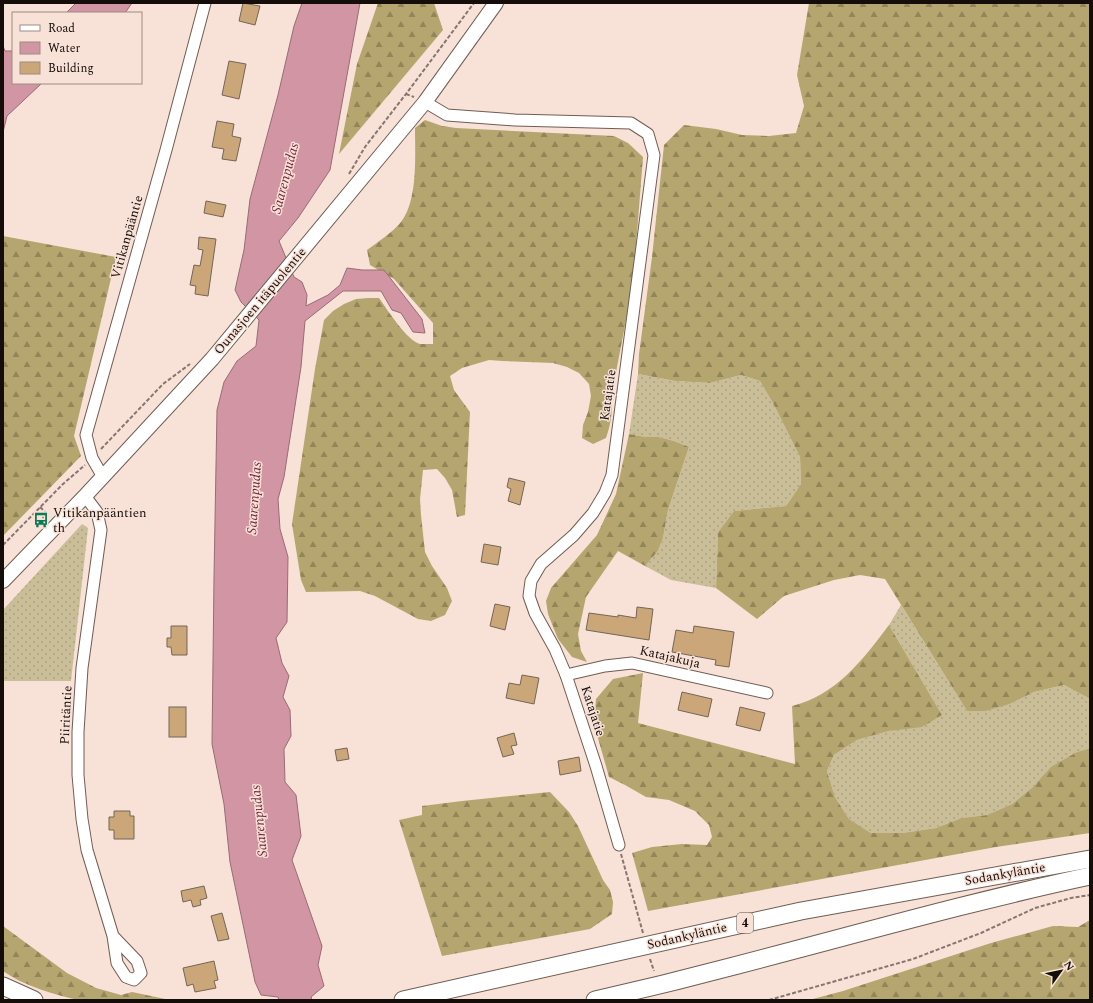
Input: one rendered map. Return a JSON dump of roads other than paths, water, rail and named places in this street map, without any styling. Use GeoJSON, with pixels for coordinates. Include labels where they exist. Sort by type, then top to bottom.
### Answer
{"type":"FeatureCollection","features":[{"type":"Feature","properties":{"kind":"highway","name":"Sodankyläntie"},"geometry":{"type":"LineString","coordinates":[[403,1000],[801,911],[1090,859]]}},
{"type":"Feature","properties":{"kind":"highway","name":"Sodankyläntie"},"geometry":{"type":"LineString","coordinates":[[595,1000],[634,992],[971,904],[1090,876]]}},
{"type":"Feature","properties":{"kind":"highway"},"geometry":{"type":"LineString","coordinates":[[3,986],[34,1000]]}},
{"type":"Feature","properties":{"kind":"main road","name":"Ounasjoen itäpuolentie"},"geometry":{"type":"LineString","coordinates":[[3,582],[212,359],[425,102],[496,3]]}},
{"type":"Feature","properties":{"kind":"street","name":"Vitikanpääntie"},"geometry":{"type":"LineString","coordinates":[[103,477],[92,458],[86,436],[166,150],[205,3]]}},
{"type":"Feature","properties":{"kind":"street","name":"Katajatie"},"geometry":{"type":"LineString","coordinates":[[425,102],[447,115],[515,120],[631,123],[648,134],[654,155],[612,475],[605,494],[593,513],[574,535],[541,564],[531,581],[528,596],[535,613],[555,649],[566,675],[596,766],[619,845]]}},
{"type":"Feature","properties":{"kind":"street","name":"Piiritäntie"},"geometry":{"type":"LineString","coordinates":[[85,496],[97,512],[101,530],[82,668],[78,732],[78,775],[82,819],[87,850],[113,936]]}},
{"type":"Feature","properties":{"kind":"street","name":"Katajakuja"},"geometry":{"type":"LineString","coordinates":[[566,675],[604,666],[632,662],[767,693]]}},
{"type":"Feature","properties":{"kind":"water"},"geometry":{"type":"Polygon","coordinates":[[[76,3],[132,3],[126,12],[67,12],[76,3]]]}},
{"type":"Feature","properties":{"kind":"water","name":"Saarenpudas"},"geometry":{"type":"Polygon","coordinates":[[[302,3],[360,3],[330,170],[298,218],[279,241],[294,277],[302,282],[307,295],[306,306],[328,295],[340,285],[347,268],[384,270],[422,319],[425,333],[413,332],[401,313],[392,310],[381,291],[343,291],[305,321],[301,367],[284,477],[278,499],[280,529],[288,557],[287,622],[276,638],[282,663],[289,676],[283,697],[290,710],[291,736],[284,749],[285,782],[296,795],[301,836],[292,860],[322,946],[318,965],[324,986],[311,997],[312,1000],[279,1000],[278,997],[261,995],[255,982],[230,862],[224,804],[212,744],[217,410],[224,382],[237,361],[256,346],[259,320],[241,302],[235,290],[244,250],[250,199],[278,95],[294,26],[302,3]]]}},
{"type":"Feature","properties":{"kind":"water"},"geometry":{"type":"Polygon","coordinates":[[[3,46],[5,51],[12,51],[12,84],[41,84],[7,116],[3,132],[3,46]]]}},
{"type":"Feature","properties":{"kind":"place","name":"Vitikanpääntien th"},"geometry":{"type":"Point","coordinates":[41,520]}}]}
